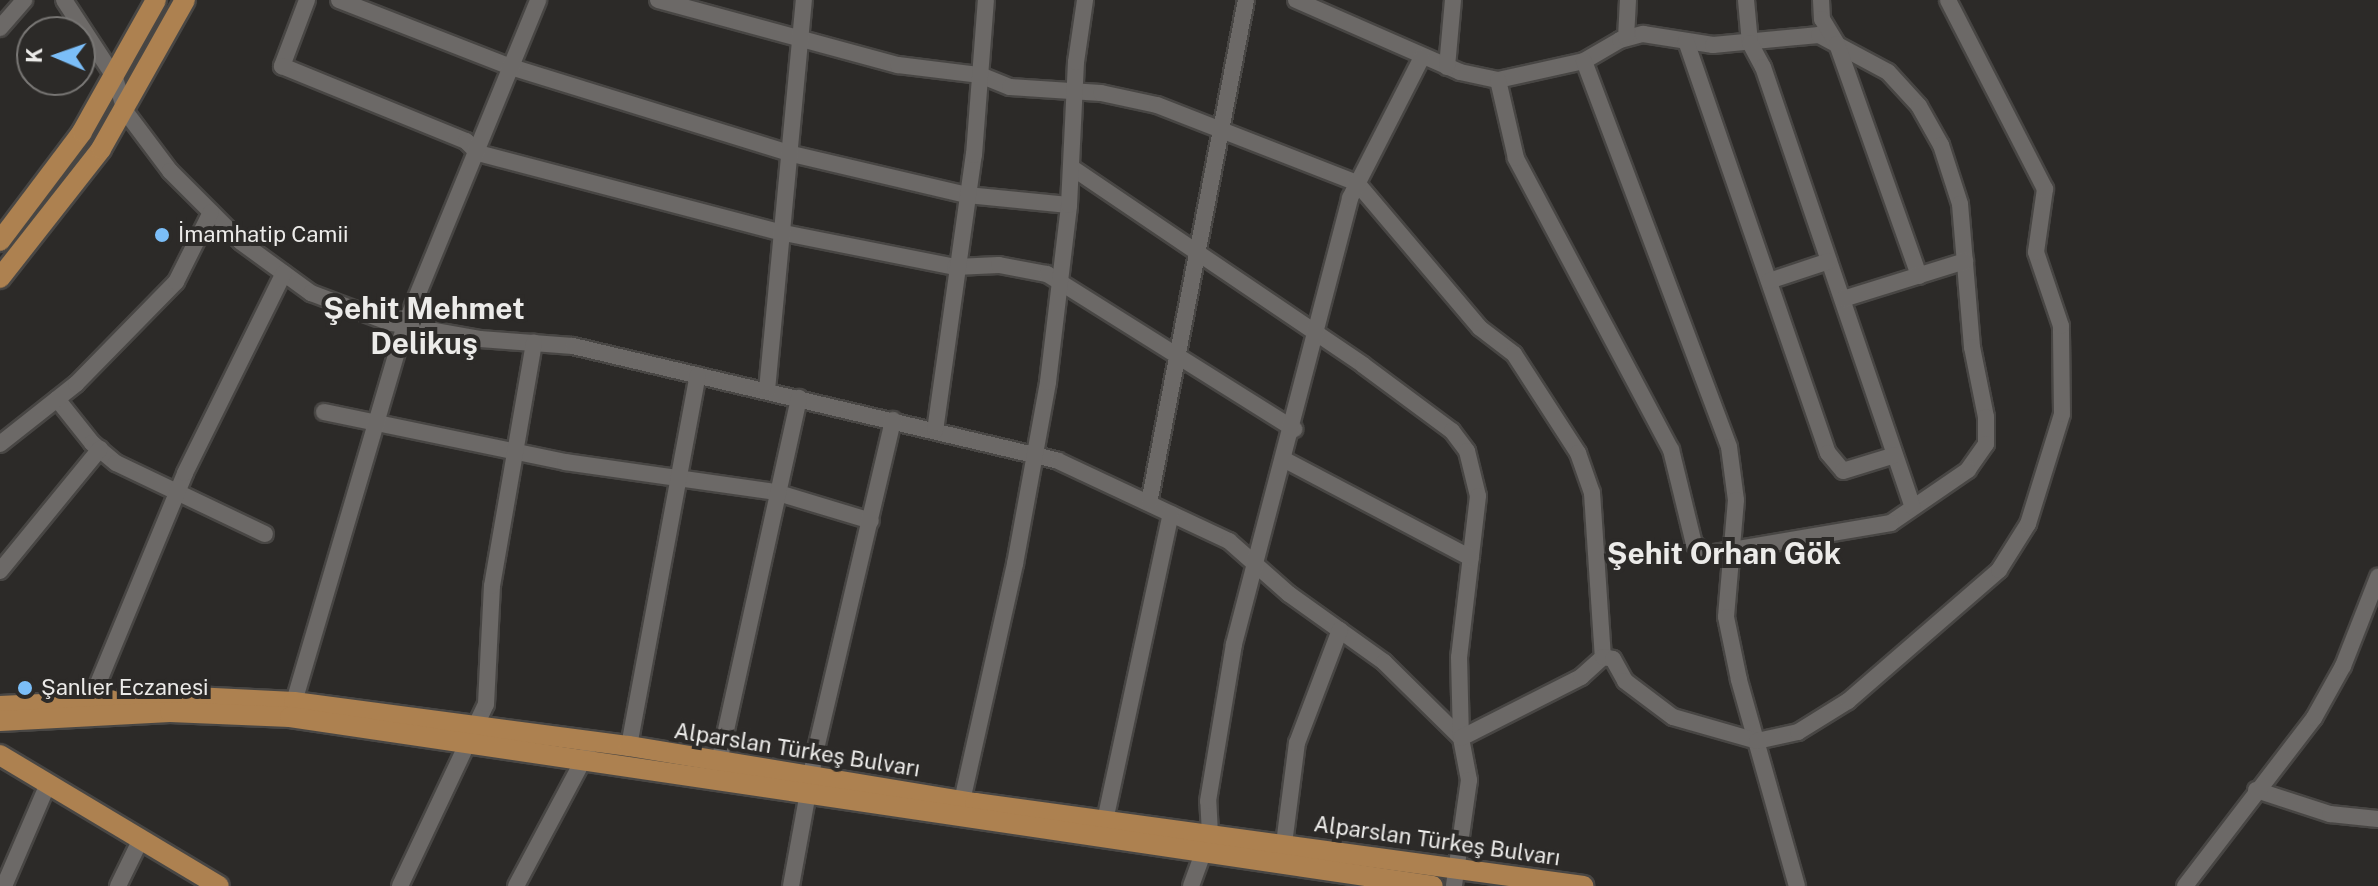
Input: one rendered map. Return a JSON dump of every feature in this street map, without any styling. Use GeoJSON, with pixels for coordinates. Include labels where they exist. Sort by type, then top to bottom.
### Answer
{"type":"FeatureCollection","features":[{"type":"Feature","properties":{"kind":"main road"},"geometry":{"type":"LineString","coordinates":[[0,241],[57,169],[115,78],[156,0]]}},
{"type":"Feature","properties":{"kind":"main road"},"geometry":{"type":"LineString","coordinates":[[0,278],[64,201],[125,111],[185,0]]}},
{"type":"Feature","properties":{"kind":"main road","name":"Alparslan Türkeş Bulvarı"},"geometry":{"type":"LineString","coordinates":[[0,721],[194,697],[472,734],[960,810],[1207,844],[1327,869],[1433,886]]}},
{"type":"Feature","properties":{"kind":"main road","name":"Alparslan Türkeş Bulvarı"},"geometry":{"type":"LineString","coordinates":[[0,706],[88,708]]}},
{"type":"Feature","properties":{"kind":"main road","name":"Alparslan Türkeş Bulvarı"},"geometry":{"type":"LineString","coordinates":[[587,752],[629,746],[719,762],[811,787]]}},
{"type":"Feature","properties":{"kind":"main road"},"geometry":{"type":"LineString","coordinates":[[0,755],[47,786],[219,886]]}},
{"type":"Feature","properties":{"kind":"main road","name":"Alparslan Türkeş Bulvarı"},"geometry":{"type":"LineString","coordinates":[[1207,844],[1284,844],[1327,869],[1583,886]]}},
{"type":"Feature","properties":{"kind":"street"},"geometry":{"type":"LineString","coordinates":[[0,28],[24,0]]}},
{"type":"Feature","properties":{"kind":"street"},"geometry":{"type":"LineString","coordinates":[[64,0],[115,78],[125,111],[170,171],[241,242],[311,293],[405,325],[573,346],[1036,456],[1149,503],[1229,541],[1384,662],[1461,738]]}},
{"type":"Feature","properties":{"kind":"street"},"geometry":{"type":"LineString","coordinates":[[307,0],[282,66],[466,141],[478,153],[784,233],[955,267],[999,265],[1047,274],[1178,353],[1294,429]]}},
{"type":"Feature","properties":{"kind":"street"},"geometry":{"type":"LineString","coordinates":[[339,0],[511,67],[792,154],[967,195],[1069,205]]}},
{"type":"Feature","properties":{"kind":"street"},"geometry":{"type":"LineString","coordinates":[[292,710],[405,325],[478,153],[538,0]]}},
{"type":"Feature","properties":{"kind":"street"},"geometry":{"type":"LineString","coordinates":[[658,0],[898,65],[980,75],[1010,87],[1075,91],[1157,105],[1357,183],[1480,328],[1514,354],[1578,453],[1592,493],[1603,657]]}},
{"type":"Feature","properties":{"kind":"street"},"geometry":{"type":"LineString","coordinates":[[767,390],[792,154],[804,0]]}},
{"type":"Feature","properties":{"kind":"street"},"geometry":{"type":"LineString","coordinates":[[935,431],[967,195],[986,0]]}},
{"type":"Feature","properties":{"kind":"street"},"geometry":{"type":"LineString","coordinates":[[960,810],[1036,456],[1069,205],[1075,91],[1085,0]]}},
{"type":"Feature","properties":{"kind":"street"},"geometry":{"type":"LineString","coordinates":[[1149,503],[1246,0]]}},
{"type":"Feature","properties":{"kind":"street"},"geometry":{"type":"LineString","coordinates":[[1296,0],[1447,67],[1498,80],[1584,61],[1626,38],[1643,34],[1686,41],[1750,43],[1819,35],[1888,72],[1919,106],[1941,145],[1960,204],[1986,444],[1968,470],[1891,523],[1708,554],[1694,544],[1671,450],[1516,158],[1498,80]]}},
{"type":"Feature","properties":{"kind":"street"},"geometry":{"type":"LineString","coordinates":[[1447,67],[1453,0]]}},
{"type":"Feature","properties":{"kind":"street"},"geometry":{"type":"LineString","coordinates":[[1626,38],[1628,0]]}},
{"type":"Feature","properties":{"kind":"street"},"geometry":{"type":"LineString","coordinates":[[1746,0],[1750,43],[1763,67],[1913,507]]}},
{"type":"Feature","properties":{"kind":"street"},"geometry":{"type":"LineString","coordinates":[[1821,0],[1822,19],[1837,44],[1919,276]]}},
{"type":"Feature","properties":{"kind":"street"},"geometry":{"type":"LineString","coordinates":[[1603,657],[1613,659],[1625,681],[1673,717],[1757,741],[1798,732],[1848,701],[1999,570],[2028,524],[2062,414],[2061,326],[2036,252],[2045,189],[1948,0]]}},
{"type":"Feature","properties":{"kind":"street"},"geometry":{"type":"LineString","coordinates":[[1686,41],[1828,453],[1843,471],[1895,455]]}},
{"type":"Feature","properties":{"kind":"street"},"geometry":{"type":"LineString","coordinates":[[1191,886],[1207,844],[1208,801],[1234,644],[1294,429],[1357,183],[1422,57]]}},
{"type":"Feature","properties":{"kind":"street"},"geometry":{"type":"LineString","coordinates":[[1584,61],[1729,447],[1736,500],[1726,617],[1797,886]]}},
{"type":"Feature","properties":{"kind":"street"},"geometry":{"type":"LineString","coordinates":[[1071,167],[1198,251],[1452,431],[1467,451],[1478,496],[1459,657],[1461,738],[1469,780],[1455,877]]}},
{"type":"Feature","properties":{"kind":"street"},"geometry":{"type":"LineString","coordinates":[[0,444],[57,399],[176,282],[211,212]]}},
{"type":"Feature","properties":{"kind":"street"},"geometry":{"type":"LineString","coordinates":[[1769,281],[1829,261]]}},
{"type":"Feature","properties":{"kind":"street"},"geometry":{"type":"LineString","coordinates":[[1843,299],[1965,261]]}},
{"type":"Feature","properties":{"kind":"street"},"geometry":{"type":"LineString","coordinates":[[88,708],[176,493],[284,273]]}},
{"type":"Feature","properties":{"kind":"street"},"geometry":{"type":"LineString","coordinates":[[400,886],[486,704],[492,586],[534,343]]}},
{"type":"Feature","properties":{"kind":"street"},"geometry":{"type":"LineString","coordinates":[[629,746],[698,375]]}},
{"type":"Feature","properties":{"kind":"street"},"geometry":{"type":"LineString","coordinates":[[719,762],[775,492],[799,398]]}},
{"type":"Feature","properties":{"kind":"street"},"geometry":{"type":"LineString","coordinates":[[57,399],[100,449],[176,493],[265,534]]}},
{"type":"Feature","properties":{"kind":"street"},"geometry":{"type":"LineString","coordinates":[[324,412],[515,450],[775,492],[871,521]]}},
{"type":"Feature","properties":{"kind":"street"},"geometry":{"type":"LineString","coordinates":[[791,886],[893,420]]}},
{"type":"Feature","properties":{"kind":"street"},"geometry":{"type":"LineString","coordinates":[[0,571],[100,449]]}},
{"type":"Feature","properties":{"kind":"street"},"geometry":{"type":"LineString","coordinates":[[1285,460],[1471,558]]}},
{"type":"Feature","properties":{"kind":"street"},"geometry":{"type":"LineString","coordinates":[[1103,829],[1171,514]]}},
{"type":"Feature","properties":{"kind":"street"},"geometry":{"type":"LineString","coordinates":[[2185,886],[2314,718],[2343,666],[2378,577]]}},
{"type":"Feature","properties":{"kind":"street"},"geometry":{"type":"LineString","coordinates":[[1284,844],[1297,743],[1340,630]]}},
{"type":"Feature","properties":{"kind":"street"},"geometry":{"type":"LineString","coordinates":[[1461,738],[1581,677],[1603,657]]}},
{"type":"Feature","properties":{"kind":"street"},"geometry":{"type":"LineString","coordinates":[[516,886],[587,752]]}},
{"type":"Feature","properties":{"kind":"street"},"geometry":{"type":"LineString","coordinates":[[4,878],[47,786]]}},
{"type":"Feature","properties":{"kind":"street"},"geometry":{"type":"LineString","coordinates":[[2256,790],[2330,814],[2378,819]]}},
{"type":"Feature","properties":{"kind":"street"},"geometry":{"type":"LineString","coordinates":[[118,886],[141,839]]}},
{"type":"Feature","properties":{"kind":"place","name":"İmamhatip Camii"},"geometry":{"type":"Point","coordinates":[162,235]}},
{"type":"Feature","properties":{"kind":"place","name":"Şanlıer Eczanesi"},"geometry":{"type":"Point","coordinates":[25,688]}},
{"type":"Feature","properties":{"kind":"district","name":"Şehit Mehmet Delikuş"},"geometry":{"type":"Point","coordinates":[424,325]}},
{"type":"Feature","properties":{"kind":"district","name":"Şehit Orhan Gök"},"geometry":{"type":"Point","coordinates":[1724,553]}}]}
